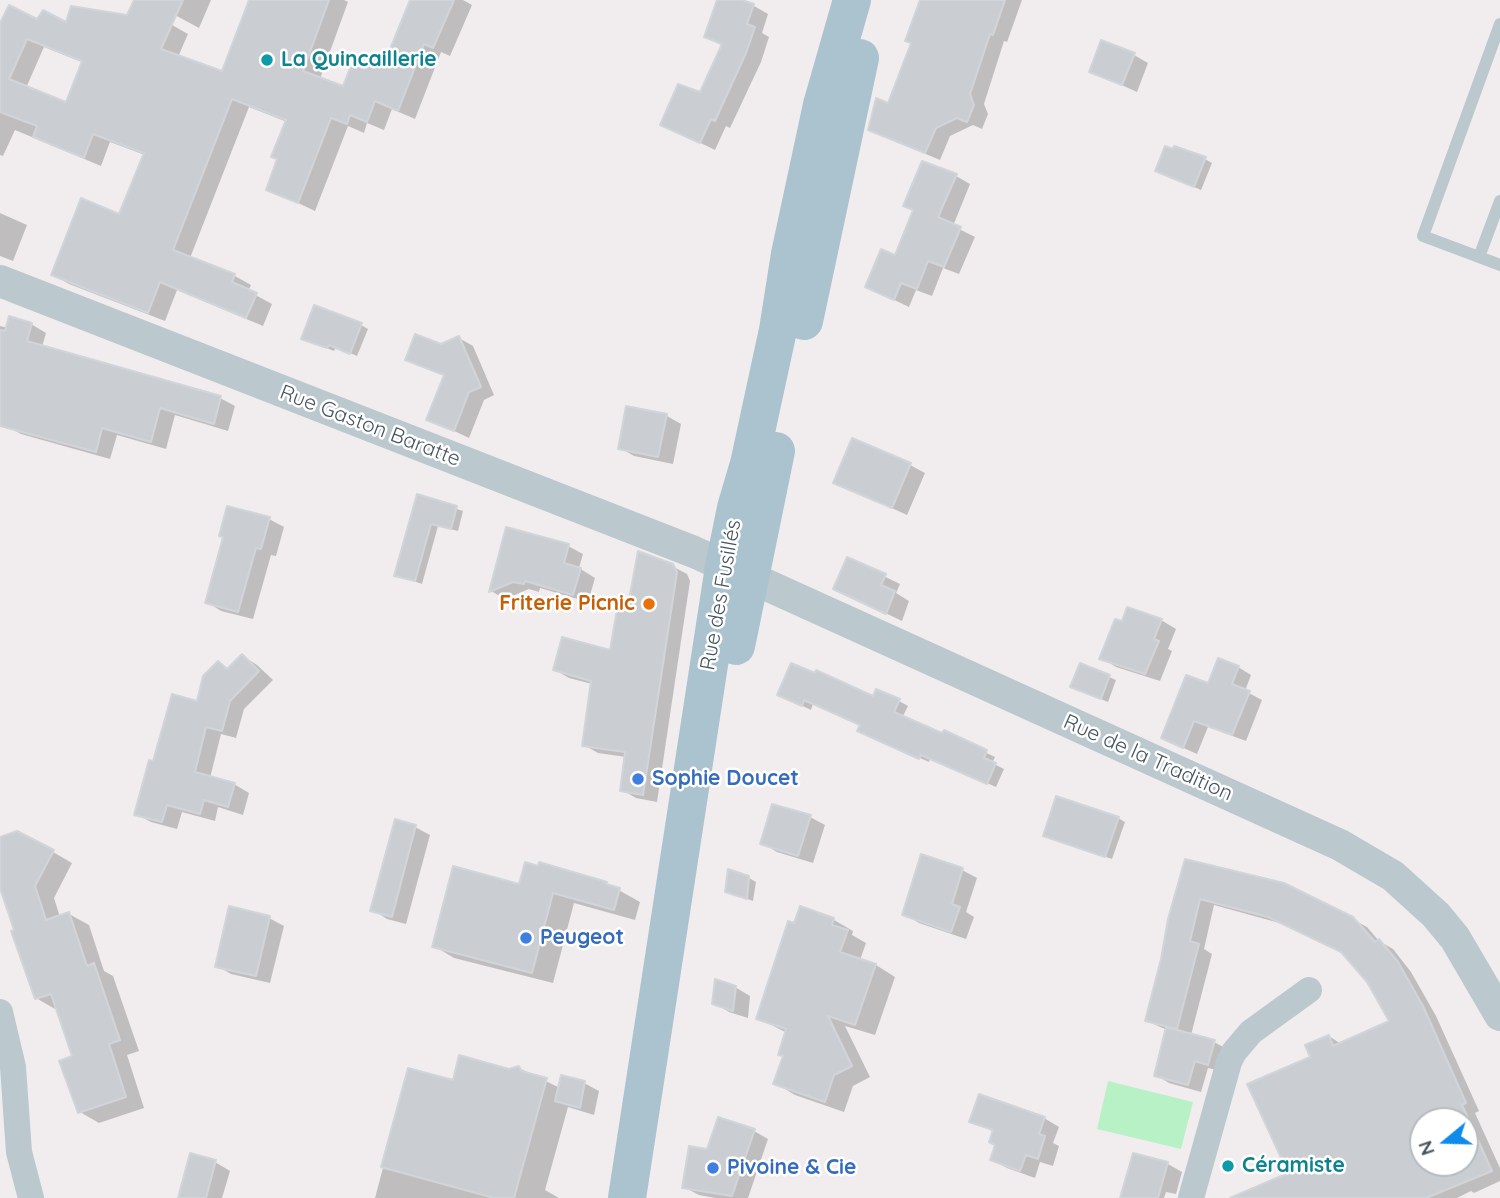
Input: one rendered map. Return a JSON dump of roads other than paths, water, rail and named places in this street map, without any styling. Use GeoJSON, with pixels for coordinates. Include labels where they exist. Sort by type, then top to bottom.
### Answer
{"type":"FeatureCollection","features":[{"type":"Feature","properties":{"kind":"main road","name":"Rue des Fusillés"},"geometry":{"type":"LineString","coordinates":[[651,1198],[708,840],[738,573],[736,508],[749,464],[778,330],[790,254],[822,106],[852,0]]}},
{"type":"Feature","properties":{"kind":"main road","name":"Rue des Fusillés"},"geometry":{"type":"LineString","coordinates":[[627,1198],[738,573],[876,0]]}},
{"type":"Feature","properties":{"kind":"street","name":"Rue Gaston Baratte"},"geometry":{"type":"LineString","coordinates":[[0,281],[84,316],[647,533],[738,573]]}},
{"type":"Feature","properties":{"kind":"street","name":"Rue de la Tradition"},"geometry":{"type":"LineString","coordinates":[[738,573],[1328,839],[1366,859],[1393,876],[1436,915],[1455,938],[1500,1015]]}},
{"type":"Feature","properties":{"kind":"street"},"geometry":{"type":"LineString","coordinates":[[1191,1198],[1234,1052],[1251,1032],[1309,990]]}},
{"type":"Feature","properties":{"kind":"street"},"geometry":{"type":"LineString","coordinates":[[0,1012],[13,1067],[19,1152],[31,1198]]}},
{"type":"Feature","properties":{"kind":"lane"},"geometry":{"type":"LineString","coordinates":[[1500,24],[1423,236],[1500,265]]}},
{"type":"Feature","properties":{"kind":"lane"},"geometry":{"type":"LineString","coordinates":[[1479,257],[1500,201]]}},
{"type":"Feature","properties":{"kind":"place","name":"La Quincaillerie"},"geometry":{"type":"Point","coordinates":[267,60]}},
{"type":"Feature","properties":{"kind":"place","name":"Friterie Picnic"},"geometry":{"type":"Point","coordinates":[649,604]}},
{"type":"Feature","properties":{"kind":"place","name":"Sophie Doucet"},"geometry":{"type":"Point","coordinates":[638,779]}},
{"type":"Feature","properties":{"kind":"place","name":"Peugeot"},"geometry":{"type":"Point","coordinates":[526,938]}},
{"type":"Feature","properties":{"kind":"place","name":"Céramiste"},"geometry":{"type":"Point","coordinates":[1228,1166]}},
{"type":"Feature","properties":{"kind":"place","name":"Pivoine & Cie"},"geometry":{"type":"Point","coordinates":[713,1168]}}]}
